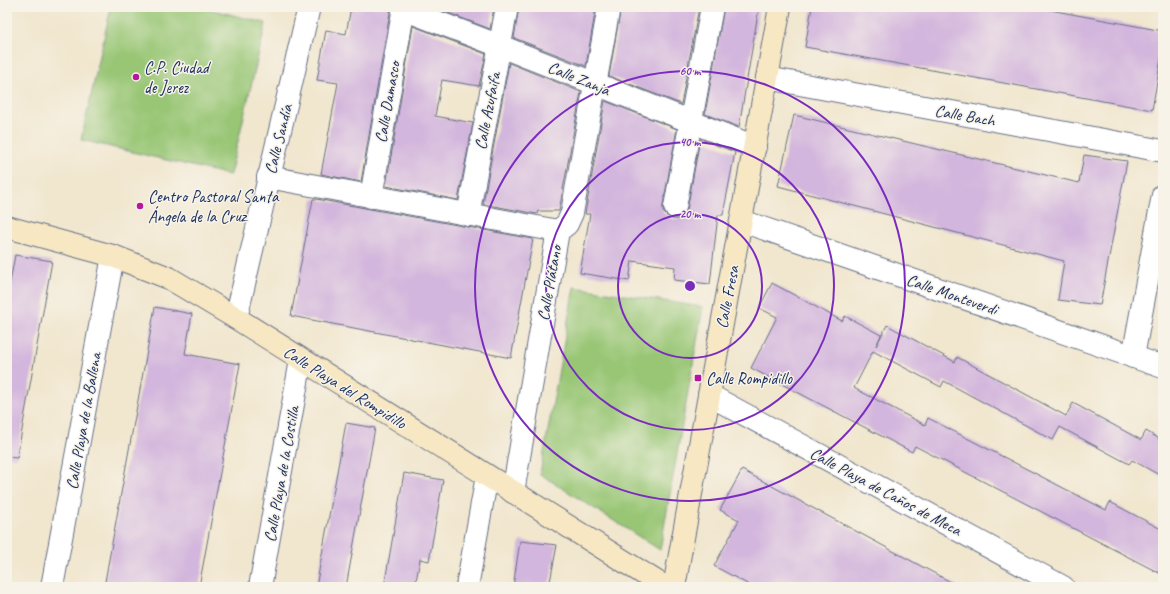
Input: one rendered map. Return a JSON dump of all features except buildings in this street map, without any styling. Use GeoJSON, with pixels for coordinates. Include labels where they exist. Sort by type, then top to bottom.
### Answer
{"type":"FeatureCollection","features":[{"type":"Feature","properties":{"kind":"street","name":"Calle Sandía"},"geometry":{"type":"LineString","coordinates":[[236,318],[309,7]]}},
{"type":"Feature","properties":{"kind":"street","name":"Calle Azufaifa"},"geometry":{"type":"LineString","coordinates":[[468,215],[507,7]]}},
{"type":"Feature","properties":{"kind":"street","name":"Calle Plátano"},"geometry":{"type":"LineString","coordinates":[[513,492],[558,231],[567,224],[572,213],[609,7]]}},
{"type":"Feature","properties":{"kind":"street"},"geometry":{"type":"LineString","coordinates":[[675,207],[712,7]]}},
{"type":"Feature","properties":{"kind":"street","name":"Calle Fresa"},"geometry":{"type":"LineString","coordinates":[[674,587],[780,7]]}},
{"type":"Feature","properties":{"kind":"street","name":"Calle Zanja"},"geometry":{"type":"LineString","coordinates":[[404,8],[755,147]]}},
{"type":"Feature","properties":{"kind":"street","name":"Calle Damasco"},"geometry":{"type":"LineString","coordinates":[[370,197],[404,8]]}},
{"type":"Feature","properties":{"kind":"street","name":"Calle Bach"},"geometry":{"type":"LineString","coordinates":[[767,78],[1163,151]]}},
{"type":"Feature","properties":{"kind":"street"},"geometry":{"type":"LineString","coordinates":[[268,178],[558,231]]}},
{"type":"Feature","properties":{"kind":"street"},"geometry":{"type":"LineString","coordinates":[[1133,357],[1163,195]]}},
{"type":"Feature","properties":{"kind":"street","name":"Calle Monteverdi"},"geometry":{"type":"LineString","coordinates":[[742,221],[1163,367]]}},
{"type":"Feature","properties":{"kind":"street","name":"Calle Playa del Rompidillo"},"geometry":{"type":"LineString","coordinates":[[7,227],[113,256],[169,278],[236,318],[665,587]]}},
{"type":"Feature","properties":{"kind":"street","name":"Calle Playa de la Ballena"},"geometry":{"type":"LineString","coordinates":[[52,587],[113,256]]}},
{"type":"Feature","properties":{"kind":"street","name":"Calle Playa de la Costilla"},"geometry":{"type":"LineString","coordinates":[[260,587],[301,360]]}},
{"type":"Feature","properties":{"kind":"street","name":"Calle Playa de Caños de Meca"},"geometry":{"type":"LineString","coordinates":[[709,395],[1063,587]]}},
{"type":"Feature","properties":{"kind":"street"},"geometry":{"type":"LineString","coordinates":[[466,587],[486,476]]}},
{"type":"Feature","properties":{"kind":"green space"},"geometry":{"type":"Polygon","coordinates":[[[111,7],[200,7],[266,23],[230,175],[81,140],[111,7]]]}},
{"type":"Feature","properties":{"kind":"green space"},"geometry":{"type":"Polygon","coordinates":[[[574,287],[703,307],[660,550],[540,474],[574,287]]]}},
{"type":"Feature","properties":{"kind":"place","name":"C.P. Ciudad de Jerez"},"geometry":{"type":"Point","coordinates":[136,77]}},
{"type":"Feature","properties":{"kind":"place","name":"Centro Pastoral Santa Ángela de la Cruz"},"geometry":{"type":"Point","coordinates":[140,206]}},
{"type":"Feature","properties":{"kind":"place","name":"Calle Rompidillo"},"geometry":{"type":"Point","coordinates":[698,378]}}]}
